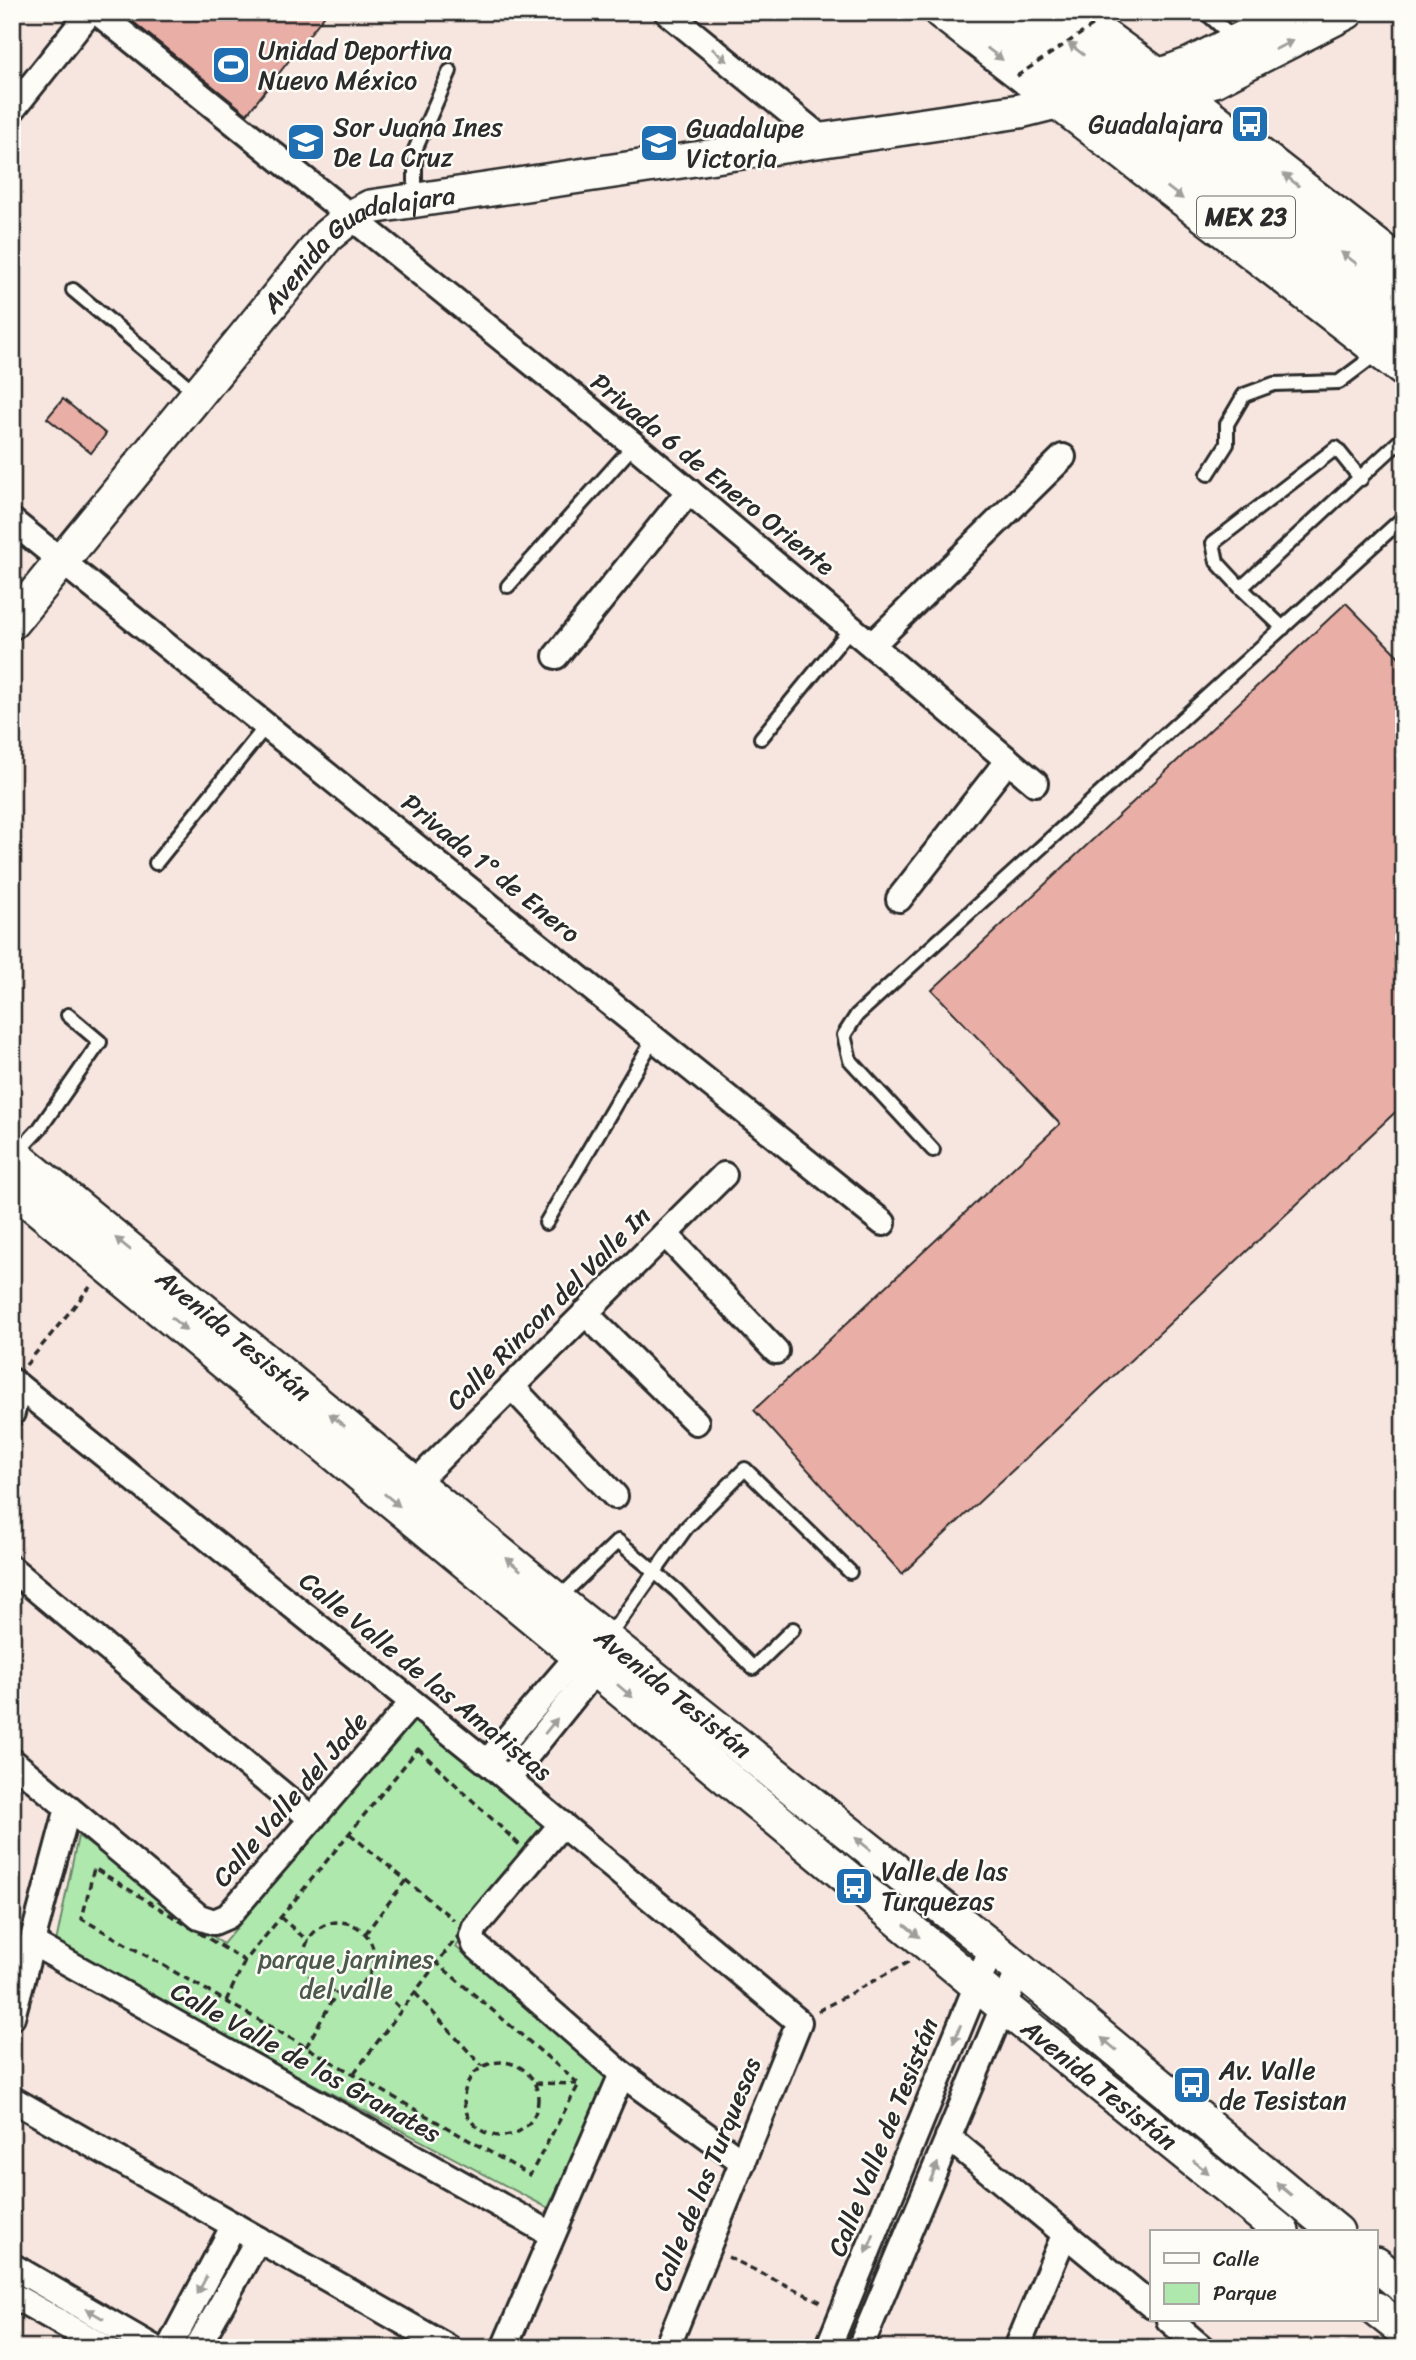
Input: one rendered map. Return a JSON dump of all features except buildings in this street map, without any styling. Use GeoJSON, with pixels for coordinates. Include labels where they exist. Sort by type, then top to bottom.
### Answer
{"type":"FeatureCollection","features":[{"type":"Feature","properties":{"kind":"main road","name":"MEX 23"},"geometry":{"type":"LineString","coordinates":[[984,12],[1117,98],[1404,299]]}},
{"type":"Feature","properties":{"kind":"main road","name":"MEX 23"},"geometry":{"type":"LineString","coordinates":[[1029,12],[1117,98],[1396,354]]}},
{"type":"Feature","properties":{"kind":"street"},"geometry":{"type":"LineString","coordinates":[[12,110],[90,12]]}},
{"type":"Feature","properties":{"kind":"street","name":"Privada 6 de Enero Oriente"},"geometry":{"type":"LineString","coordinates":[[97,12],[349,218],[634,445],[852,626],[1035,783]]}},
{"type":"Feature","properties":{"kind":"street"},"geometry":{"type":"LineString","coordinates":[[667,12],[821,138]]}},
{"type":"Feature","properties":{"kind":"street"},"geometry":{"type":"LineString","coordinates":[[941,12],[1117,98],[1404,267]]}},
{"type":"Feature","properties":{"kind":"street","name":"Avenida Guadalajara"},"geometry":{"type":"LineString","coordinates":[[1245,52],[1295,12]]}},
{"type":"Feature","properties":{"kind":"street","name":"Avenida Guadalajara"},"geometry":{"type":"LineString","coordinates":[[12,622],[196,393],[327,236],[349,218],[370,207],[821,138],[1117,98],[1347,12]]}},
{"type":"Feature","properties":{"kind":"street"},"geometry":{"type":"LineString","coordinates":[[1084,18],[1117,98]]}},
{"type":"Feature","properties":{"kind":"street"},"geometry":{"type":"LineString","coordinates":[[873,644],[1063,457]]}},
{"type":"Feature","properties":{"kind":"street"},"geometry":{"type":"LineString","coordinates":[[556,656],[689,491]]}},
{"type":"Feature","properties":{"kind":"street","name":"Privada 1° de Enero"},"geometry":{"type":"LineString","coordinates":[[12,521],[883,1223]]}},
{"type":"Feature","properties":{"kind":"street"},"geometry":{"type":"LineString","coordinates":[[899,900],[1008,760]]}},
{"type":"Feature","properties":{"kind":"street","name":"Avenida Tesistán"},"geometry":{"type":"LineString","coordinates":[[13,1165],[415,1483],[557,1600],[601,1645],[933,1948],[1280,2230]]}},
{"type":"Feature","properties":{"kind":"street","name":"Avenida Tesistán"},"geometry":{"type":"LineString","coordinates":[[13,1165],[601,1645],[1019,1969],[1335,2230]]}},
{"type":"Feature","properties":{"kind":"street","name":"Calle Rincon del Valle In"},"geometry":{"type":"LineString","coordinates":[[415,1483],[724,1175]]}},
{"type":"Feature","properties":{"kind":"street"},"geometry":{"type":"LineString","coordinates":[[665,1234],[776,1351]]}},
{"type":"Feature","properties":{"kind":"street"},"geometry":{"type":"LineString","coordinates":[[586,1313],[696,1422]]}},
{"type":"Feature","properties":{"kind":"street"},"geometry":{"type":"LineString","coordinates":[[12,1413],[15,1384]]}},
{"type":"Feature","properties":{"kind":"street","name":"Calle Valle de las Amatistas"},"geometry":{"type":"LineString","coordinates":[[15,1384],[508,1779],[799,2022]]}},
{"type":"Feature","properties":{"kind":"street"},"geometry":{"type":"LineString","coordinates":[[512,1387],[615,1496]]}},
{"type":"Feature","properties":{"kind":"street"},"geometry":{"type":"LineString","coordinates":[[12,1569],[312,1819]]}},
{"type":"Feature","properties":{"kind":"street"},"geometry":{"type":"LineString","coordinates":[[487,1762],[601,1645]]}},
{"type":"Feature","properties":{"kind":"street"},"geometry":{"type":"LineString","coordinates":[[508,1779],[601,1645]]}},
{"type":"Feature","properties":{"kind":"street","name":"Calle Valle del Jade"},"geometry":{"type":"LineString","coordinates":[[12,1761],[199,1917],[214,1922],[228,1916],[412,1703]]}},
{"type":"Feature","properties":{"kind":"street"},"geometry":{"type":"LineString","coordinates":[[12,2017],[68,1808]]}},
{"type":"Feature","properties":{"kind":"street"},"geometry":{"type":"LineString","coordinates":[[562,1824],[475,1927],[472,1936],[475,1945],[622,2074],[744,2162]]}},
{"type":"Feature","properties":{"kind":"street","name":"Calle Valle de los Granates"},"geometry":{"type":"LineString","coordinates":[[33,1943],[551,2234]]}},
{"type":"Feature","properties":{"kind":"street","name":"Calle Valle de Tesistán"},"geometry":{"type":"LineString","coordinates":[[828,2348],[992,1948]]}},
{"type":"Feature","properties":{"kind":"street"},"geometry":{"type":"LineString","coordinates":[[860,2348],[1019,1969]]}},
{"type":"Feature","properties":{"kind":"street","name":"Calle de las Turquesas"},"geometry":{"type":"LineString","coordinates":[[667,2348],[799,2022]]}},
{"type":"Feature","properties":{"kind":"street"},"geometry":{"type":"LineString","coordinates":[[504,2348],[622,2074]]}},
{"type":"Feature","properties":{"kind":"street"},"geometry":{"type":"LineString","coordinates":[[12,2099],[449,2348]]}},
{"type":"Feature","properties":{"kind":"street"},"geometry":{"type":"LineString","coordinates":[[948,2137],[1150,2304]]}},
{"type":"Feature","properties":{"kind":"street"},"geometry":{"type":"LineString","coordinates":[[169,2348],[234,2225]]}},
{"type":"Feature","properties":{"kind":"street"},"geometry":{"type":"LineString","coordinates":[[1017,2348],[1065,2233]]}},
{"type":"Feature","properties":{"kind":"street"},"geometry":{"type":"LineString","coordinates":[[197,2348],[258,2239]]}},
{"type":"Feature","properties":{"kind":"street"},"geometry":{"type":"LineString","coordinates":[[12,2266],[154,2348]]}},
{"type":"Feature","properties":{"kind":"street"},"geometry":{"type":"LineString","coordinates":[[1378,2266],[1404,2287]]}},
{"type":"Feature","properties":{"kind":"street"},"geometry":{"type":"LineString","coordinates":[[12,2295],[106,2348]]}},
{"type":"Feature","properties":{"kind":"street"},"geometry":{"type":"LineString","coordinates":[[1378,2311],[1404,2332]]}},
{"type":"Feature","properties":{"kind":"lane"},"geometry":{"type":"LineString","coordinates":[[1205,12],[1245,52]]}},
{"type":"Feature","properties":{"kind":"lane"},"geometry":{"type":"LineString","coordinates":[[415,198],[415,150],[450,71]]}},
{"type":"Feature","properties":{"kind":"lane"},"geometry":{"type":"LineString","coordinates":[[73,290],[196,393]]}},
{"type":"Feature","properties":{"kind":"lane"},"geometry":{"type":"LineString","coordinates":[[1208,474],[1227,444],[1227,424],[1244,395],[1274,384],[1339,382],[1396,354]]}},
{"type":"Feature","properties":{"kind":"lane"},"geometry":{"type":"LineString","coordinates":[[1241,588],[1404,437]]}},
{"type":"Feature","properties":{"kind":"lane"},"geometry":{"type":"LineString","coordinates":[[508,586],[634,445]]}},
{"type":"Feature","properties":{"kind":"lane"},"geometry":{"type":"LineString","coordinates":[[1283,628],[1217,562],[1213,543],[1336,447],[1361,479]]}},
{"type":"Feature","properties":{"kind":"lane"},"geometry":{"type":"LineString","coordinates":[[933,1150],[850,1060],[844,1035],[857,1015],[1404,517]]}},
{"type":"Feature","properties":{"kind":"lane"},"geometry":{"type":"LineString","coordinates":[[761,738],[852,626]]}},
{"type":"Feature","properties":{"kind":"lane"},"geometry":{"type":"LineString","coordinates":[[156,863],[266,726]]}},
{"type":"Feature","properties":{"kind":"lane"},"geometry":{"type":"LineString","coordinates":[[13,1165],[100,1042],[68,1015]]}},
{"type":"Feature","properties":{"kind":"lane"},"geometry":{"type":"LineString","coordinates":[[546,1223],[654,1038]]}},
{"type":"Feature","properties":{"kind":"lane"},"geometry":{"type":"LineString","coordinates":[[601,1645],[686,1528],[745,1469],[850,1572]]}},
{"type":"Feature","properties":{"kind":"lane"},"geometry":{"type":"LineString","coordinates":[[557,1600],[618,1541],[656,1572],[753,1668],[793,1629]]}},
{"type":"Feature","properties":{"kind":"path"},"geometry":{"type":"LineString","coordinates":[[1017,76],[1084,18]]}},
{"type":"Feature","properties":{"kind":"path"},"geometry":{"type":"LineString","coordinates":[[15,1384],[26,1363],[94,1282]]}},
{"type":"Feature","properties":{"kind":"path"},"geometry":{"type":"LineString","coordinates":[[226,2001],[245,1961],[418,1749],[525,1850],[354,2074]]}},
{"type":"Feature","properties":{"kind":"path"},"geometry":{"type":"LineString","coordinates":[[349,1833],[464,1928]]}},
{"type":"Feature","properties":{"kind":"path"},"geometry":{"type":"LineString","coordinates":[[245,1961],[94,1868],[82,1919],[530,2175],[579,2084]]}},
{"type":"Feature","properties":{"kind":"path"},"geometry":{"type":"LineString","coordinates":[[365,1934],[406,1880]]}},
{"type":"Feature","properties":{"kind":"path"},"geometry":{"type":"LineString","coordinates":[[280,1917],[308,1941]]}},
{"type":"Feature","properties":{"kind":"path"},"geometry":{"type":"LineString","coordinates":[[334,1923],[345,1923],[365,1934],[374,1955],[368,1978],[359,1986],[337,1992],[325,1989],[308,1973],[304,1962],[308,1941],[314,1932],[334,1923]]}},
{"type":"Feature","properties":{"kind":"path"},"geometry":{"type":"LineString","coordinates":[[799,2022],[933,1948]]}},
{"type":"Feature","properties":{"kind":"path"},"geometry":{"type":"LineString","coordinates":[[437,1963],[579,2084]]}},
{"type":"Feature","properties":{"kind":"path"},"geometry":{"type":"LineString","coordinates":[[368,1978],[402,2010]]}},
{"type":"Feature","properties":{"kind":"path"},"geometry":{"type":"LineString","coordinates":[[306,2047],[337,1992]]}},
{"type":"Feature","properties":{"kind":"path"},"geometry":{"type":"LineString","coordinates":[[415,1992],[482,2066]]}},
{"type":"Feature","properties":{"kind":"path"},"geometry":{"type":"LineString","coordinates":[[506,2062],[518,2065],[535,2083],[537,2107],[524,2127],[502,2136],[489,2134],[470,2120],[465,2109],[466,2085],[482,2066],[506,2062]]}},
{"type":"Feature","properties":{"kind":"path"},"geometry":{"type":"LineString","coordinates":[[535,2083],[579,2084]]}},
{"type":"Feature","properties":{"kind":"path"},"geometry":{"type":"LineString","coordinates":[[708,2247],[842,2312]]}},
{"type":"Feature","properties":{"kind":"green space","name":"parque jarnines del valle"},"geometry":{"type":"Polygon","coordinates":[[[413,1719],[553,1824],[456,1947],[610,2075],[548,2208],[55,1947],[78,1836],[223,1944],[413,1719]]]}},
{"type":"Feature","properties":{"kind":"place","name":"Unidad Deportiva Nuevo México"},"geometry":{"type":"Point","coordinates":[231,65]}},
{"type":"Feature","properties":{"kind":"place","name":"Guadalajara"},"geometry":{"type":"Point","coordinates":[1250,124]}},
{"type":"Feature","properties":{"kind":"place","name":"Sor Juana Ines De La Cruz"},"geometry":{"type":"Point","coordinates":[306,142]}},
{"type":"Feature","properties":{"kind":"place","name":"Guadalupe Victoria"},"geometry":{"type":"Point","coordinates":[659,143]}},
{"type":"Feature","properties":{"kind":"place","name":"Valle de las Turquezas"},"geometry":{"type":"Point","coordinates":[854,1886]}},
{"type":"Feature","properties":{"kind":"place","name":"Av. Valle de Tesistan"},"geometry":{"type":"Point","coordinates":[1192,2085]}}]}
